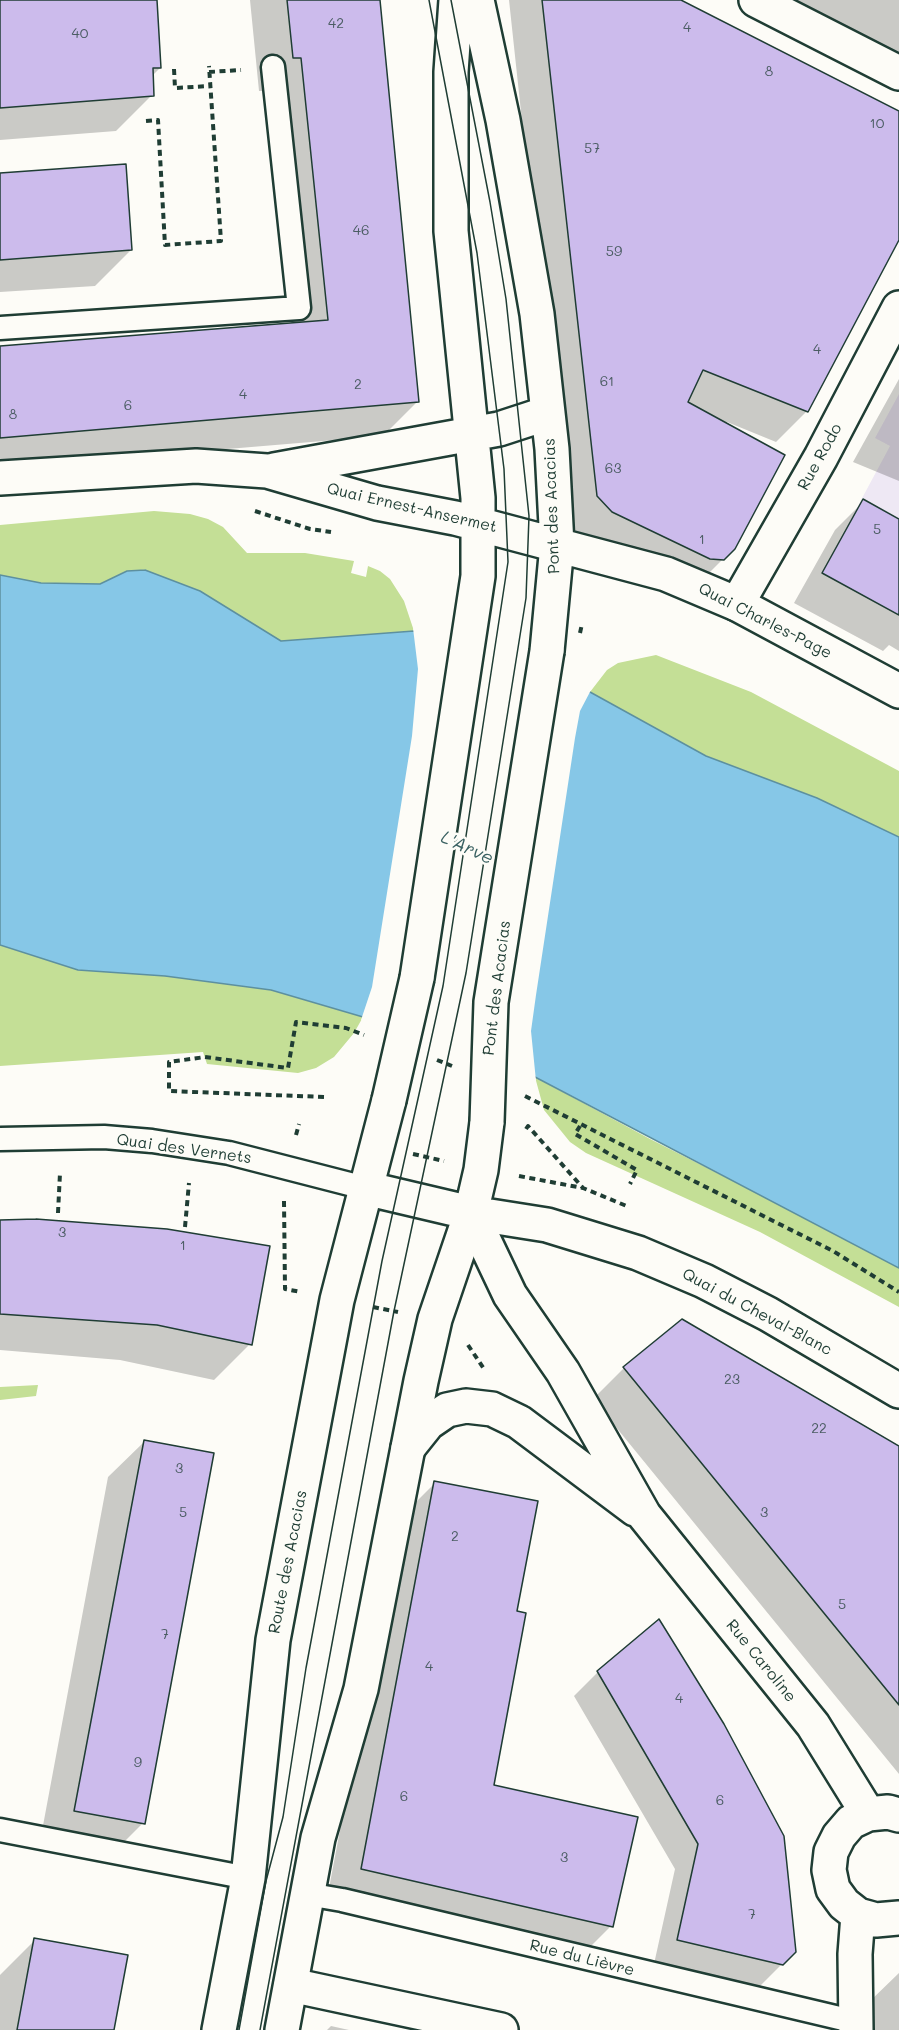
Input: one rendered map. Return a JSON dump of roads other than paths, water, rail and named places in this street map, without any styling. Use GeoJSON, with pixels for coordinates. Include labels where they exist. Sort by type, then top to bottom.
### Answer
{"type":"FeatureCollection","features":[{"type":"Feature","properties":{"kind":"main road"},"geometry":{"type":"LineString","coordinates":[[456,0],[451,72],[451,231],[478,498],[478,524]]}},
{"type":"Feature","properties":{"kind":"main road","name":"Pont des Acacias"},"geometry":{"type":"LineString","coordinates":[[471,1213],[481,1170],[487,1122],[491,1002],[547,651],[557,545],[548,413],[529,268],[503,120],[477,0]]}},
{"type":"Feature","properties":{"kind":"main road"},"geometry":{"type":"LineString","coordinates":[[756,0],[899,73]]}},
{"type":"Feature","properties":{"kind":"main road","name":"Rue Rodo"},"geometry":{"type":"LineString","coordinates":[[737,604],[821,457],[899,308]]}},
{"type":"Feature","properties":{"kind":"main road","name":"Quai Ernest-Ansermet"},"geometry":{"type":"LineString","coordinates":[[267,471],[499,429],[548,413]]}},
{"type":"Feature","properties":{"kind":"main road","name":"Quai Ernest-Ansermet"},"geometry":{"type":"LineString","coordinates":[[0,478],[196,466],[267,471],[377,503],[478,524],[557,545]]}},
{"type":"Feature","properties":{"kind":"main road","name":"Route des Acacias"},"geometry":{"type":"LineString","coordinates":[[219,2030],[248,1878],[273,1640],[337,1300],[389,1100],[416,983],[475,605],[478,524]]}},
{"type":"Feature","properties":{"kind":"main road","name":"Quai Charles-Page"},"geometry":{"type":"LineString","coordinates":[[557,545],[666,574],[737,604],[899,691]]}},
{"type":"Feature","properties":{"kind":"main road"},"geometry":{"type":"LineString","coordinates":[[282,2030],[318,1838],[368,1660],[435,1319],[471,1213],[365,1188]]}},
{"type":"Feature","properties":{"kind":"main road","name":"Quai du Cheval-Blanc"},"geometry":{"type":"LineString","coordinates":[[471,1213],[547,1225],[638,1253],[704,1281],[768,1314],[899,1391]]}},
{"type":"Feature","properties":{"kind":"main road","name":"Rue Caroline"},"geometry":{"type":"LineString","coordinates":[[471,1213],[510,1295],[563,1372],[644,1515],[883,1815],[851,1822],[839,1836],[831,1852],[829,1870],[838,1896],[858,1915]]}},
{"type":"Feature","properties":{"kind":"main road","name":"Rue Caroline"},"geometry":{"type":"LineString","coordinates":[[408,1448],[428,1423],[447,1410],[466,1406],[492,1409],[519,1422],[644,1515]]}},
{"type":"Feature","properties":{"kind":"main road"},"geometry":{"type":"LineString","coordinates":[[856,2026],[855,1954],[858,1915],[876,1920],[899,1918]]}},
{"type":"Feature","properties":{"kind":"main road"},"geometry":{"type":"LineString","coordinates":[[291,1985],[501,2030]]}},
{"type":"Feature","properties":{"kind":"lane"},"geometry":{"type":"LineString","coordinates":[[0,328],[299,308],[262,68]]}},
{"type":"Feature","properties":{"kind":"lane","name":"Quai des Vernets"},"geometry":{"type":"LineString","coordinates":[[0,1139],[104,1137],[201,1148],[289,1167],[365,1188]]}},
{"type":"Feature","properties":{"kind":"lane"},"geometry":{"type":"LineString","coordinates":[[0,1830],[248,1878]]}},
{"type":"Feature","properties":{"kind":"lane","name":"Rue du Lièvre"},"geometry":{"type":"LineString","coordinates":[[307,1894],[342,1900],[856,2026]]}},
{"type":"Feature","properties":{"kind":"water","name":"L'Arve"},"geometry":{"type":"Polygon","coordinates":[[[145,570],[200,591],[281,641],[414,631],[590,692],[706,756],[817,798],[899,837],[899,1268],[535,1077],[363,1017],[271,990],[165,976],[78,970],[0,945],[0,575],[41,583],[100,584],[127,571],[145,570]]]}},
{"type":"Feature","properties":{"kind":"tram line"},"geometry":{"type":"LineString","coordinates":[[239,2030],[266,1881],[283,1817],[306,1668],[382,1261],[443,986],[508,562],[504,469],[477,253],[429,0]]}},
{"type":"Feature","properties":{"kind":"tram line"},"geometry":{"type":"LineString","coordinates":[[260,2030],[394,1311],[466,973],[526,598],[529,516],[506,299],[490,202],[451,0]]}}]}
